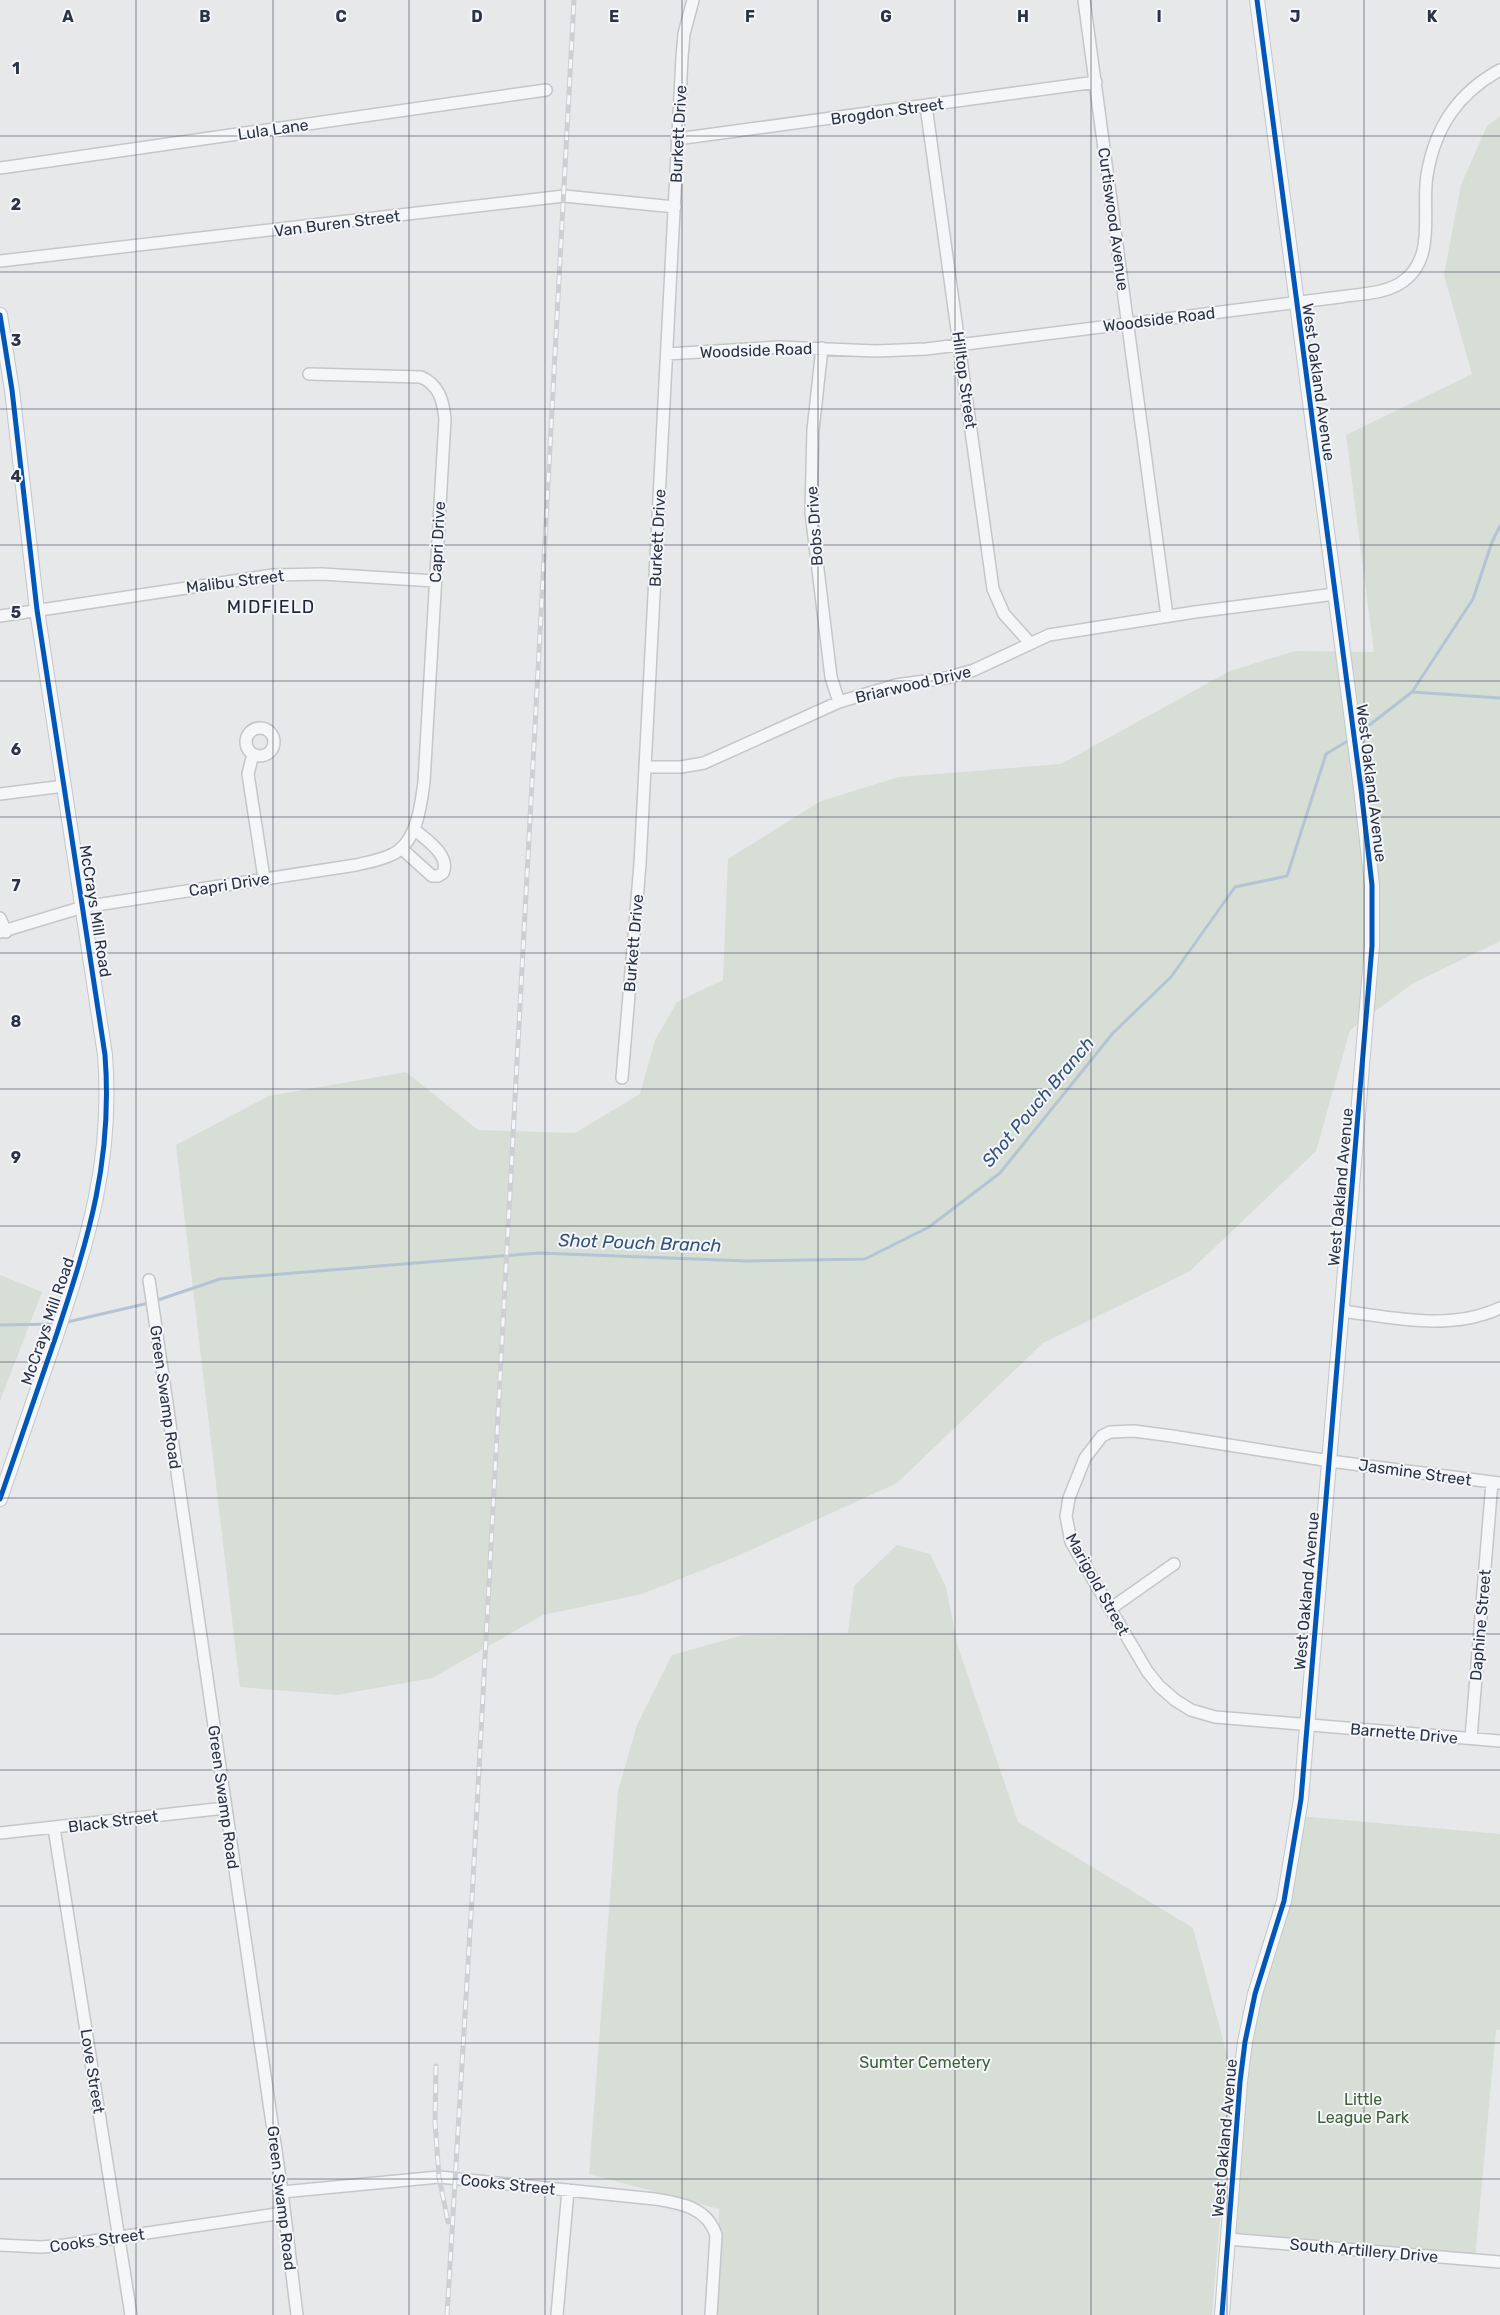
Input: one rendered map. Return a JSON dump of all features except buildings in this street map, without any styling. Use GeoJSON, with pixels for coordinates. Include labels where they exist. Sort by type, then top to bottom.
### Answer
{"type":"FeatureCollection","features":[{"type":"Feature","properties":{"kind":"street","name":"Burkett Drive"},"geometry":{"type":"LineString","coordinates":[[622,1078],[640,864],[682,57],[684,34],[693,0]]}},
{"type":"Feature","properties":{"kind":"street","name":"Curtiswood Avenue"},"geometry":{"type":"LineString","coordinates":[[1084,0],[1167,616]]}},
{"type":"Feature","properties":{"kind":"street","name":"West Oakland Avenue"},"geometry":{"type":"LineString","coordinates":[[1222,2315],[1239,2089],[1245,2042],[1255,1994],[1284,1901],[1301,1799],[1372,946],[1372,885],[1357,755],[1257,0]]}},
{"type":"Feature","properties":{"kind":"street","name":"Woodside Road"},"geometry":{"type":"LineString","coordinates":[[667,354],[772,347],[876,351],[926,349],[1296,302],[1390,288],[1411,274],[1421,258],[1426,241],[1424,196],[1427,174],[1434,146],[1445,121],[1466,93],[1480,81],[1500,70]]}},
{"type":"Feature","properties":{"kind":"street","name":"Brogdon Street"},"geometry":{"type":"LineString","coordinates":[[677,139],[1096,82]]}},
{"type":"Feature","properties":{"kind":"street","name":"Lula Lane"},"geometry":{"type":"LineString","coordinates":[[0,168],[546,90]]}},
{"type":"Feature","properties":{"kind":"street","name":"Hilltop Street"},"geometry":{"type":"LineString","coordinates":[[926,106],[993,589],[1004,614],[1030,643]]}},
{"type":"Feature","properties":{"kind":"street","name":"Van Buren Street"},"geometry":{"type":"LineString","coordinates":[[0,261],[564,196],[675,207]]}},
{"type":"Feature","properties":{"kind":"street","name":"McCrays Mill Road"},"geometry":{"type":"LineString","coordinates":[[0,315],[6,390],[37,610],[105,1055],[107,1110],[106,1144],[93,1217],[71,1289],[0,1499]]}},
{"type":"Feature","properties":{"kind":"street","name":"Bobs Drive"},"geometry":{"type":"LineString","coordinates":[[822,348],[813,430],[810,512],[832,677],[839,702]]}},
{"type":"Feature","properties":{"kind":"street","name":"Capri Drive"},"geometry":{"type":"LineString","coordinates":[[3,932],[83,907],[356,865],[386,857],[401,848],[414,828],[424,782],[445,419],[440,395],[429,380],[421,377],[308,374]]}},
{"type":"Feature","properties":{"kind":"street","name":"Malibu Street"},"geometry":{"type":"LineString","coordinates":[[0,616],[273,575],[322,574],[435,581]]}},
{"type":"Feature","properties":{"kind":"street","name":"Briarwood Drive"},"geometry":{"type":"LineString","coordinates":[[645,767],[681,768],[704,763],[839,702],[896,685],[968,672],[993,663],[1030,643],[1065,632],[1167,616],[1335,594]]}},
{"type":"Feature","properties":{"kind":"street"},"geometry":{"type":"LineString","coordinates":[[253,754],[248,774],[264,878]]}},
{"type":"Feature","properties":{"kind":"street"},"geometry":{"type":"LineString","coordinates":[[0,794],[64,786]]}},
{"type":"Feature","properties":{"kind":"street"},"geometry":{"type":"LineString","coordinates":[[401,848],[432,876],[438,876],[443,873],[446,863],[443,857],[414,828]]}},
{"type":"Feature","properties":{"kind":"street"},"geometry":{"type":"LineString","coordinates":[[0,918],[3,932]]}},
{"type":"Feature","properties":{"kind":"street","name":"Green Swamp Road"},"geometry":{"type":"LineString","coordinates":[[149,1280],[282,2192],[283,2213],[297,2315]]}},
{"type":"Feature","properties":{"kind":"street"},"geometry":{"type":"LineString","coordinates":[[1342,1312],[1444,1322],[1465,1320],[1500,1308]]}},
{"type":"Feature","properties":{"kind":"street","name":"Marigold Street"},"geometry":{"type":"LineString","coordinates":[[1307,1725],[1215,1717],[1191,1710],[1168,1694],[1147,1671],[1071,1542],[1066,1516],[1069,1498],[1085,1458],[1102,1436],[1110,1432],[1134,1431],[1330,1461]]}},
{"type":"Feature","properties":{"kind":"street","name":"Jasmine Street"},"geometry":{"type":"LineString","coordinates":[[1330,1461],[1496,1483]]}},
{"type":"Feature","properties":{"kind":"street","name":"Daphine Street"},"geometry":{"type":"LineString","coordinates":[[1471,1738],[1496,1483]]}},
{"type":"Feature","properties":{"kind":"street"},"geometry":{"type":"LineString","coordinates":[[1110,1609],[1174,1564]]}},
{"type":"Feature","properties":{"kind":"street","name":"Barnette Drive"},"geometry":{"type":"LineString","coordinates":[[1307,1725],[1500,1741]]}},
{"type":"Feature","properties":{"kind":"street","name":"Black Street"},"geometry":{"type":"LineString","coordinates":[[0,1833],[226,1808]]}},
{"type":"Feature","properties":{"kind":"street","name":"Love Street"},"geometry":{"type":"LineString","coordinates":[[54,1828],[131,2315]]}},
{"type":"Feature","properties":{"kind":"street","name":"Cooks Street"},"geometry":{"type":"LineString","coordinates":[[282,2192],[439,2177],[568,2190],[686,2205],[702,2213],[714,2228],[717,2244],[711,2315]]}},
{"type":"Feature","properties":{"kind":"street"},"geometry":{"type":"LineString","coordinates":[[557,2315],[568,2190]]}},
{"type":"Feature","properties":{"kind":"street","name":"Cooks Street"},"geometry":{"type":"LineString","coordinates":[[0,2245],[41,2247],[283,2213]]}},
{"type":"Feature","properties":{"kind":"street","name":"South Artillery Drive"},"geometry":{"type":"LineString","coordinates":[[1228,2239],[1500,2262]]}},
{"type":"Feature","properties":{"kind":"green space"},"geometry":{"type":"Polygon","coordinates":[[[1500,116],[1500,941],[1412,984],[1350,1030],[1316,1151],[1190,1271],[1043,1343],[897,1483],[735,1557],[642,1594],[543,1615],[432,1678],[337,1695],[240,1687],[176,1145],[269,1096],[406,1072],[478,1130],[575,1133],[640,1094],[655,1040],[677,1002],[723,980],[728,859],[821,801],[899,777],[1061,764],[1230,671],[1295,651],[1374,652],[1346,435],[1472,374],[1444,275],[1461,185],[1487,126],[1500,116]]]}},
{"type":"Feature","properties":{"kind":"green space"},"geometry":{"type":"Polygon","coordinates":[[[0,1275],[42,1292],[0,1401],[0,1275]]]}},
{"type":"Feature","properties":{"kind":"green space","name":"Sumter Cemetery"},"geometry":{"type":"Polygon","coordinates":[[[897,1545],[930,1554],[946,1587],[958,1647],[1018,1822],[1193,1928],[1232,2073],[1212,2315],[716,2315],[719,2288],[719,2209],[589,2174],[618,1791],[637,1725],[672,1655],[744,1635],[848,1633],[854,1586],[897,1545]]]}},
{"type":"Feature","properties":{"kind":"green space","name":"Little League Park"},"geometry":{"type":"Polygon","coordinates":[[[1299,1816],[1500,1834],[1500,2030],[1496,2030],[1475,2259],[1228,2239],[1240,2082],[1299,1816]]]}},
{"type":"Feature","properties":{"kind":"waterway"},"geometry":{"type":"LineString","coordinates":[[1358,734],[1412,692],[1473,599],[1492,542],[1500,526]]}},
{"type":"Feature","properties":{"kind":"waterway","name":"Shot Pouch Branch"},"geometry":{"type":"LineString","coordinates":[[1412,692],[1500,698]]}},
{"type":"Feature","properties":{"kind":"waterway","name":"Shot Pouch Branch"},"geometry":{"type":"LineString","coordinates":[[155,1301],[220,1279],[539,1253],[747,1261],[865,1259],[929,1227],[1000,1173],[1113,1033],[1171,977],[1235,887],[1287,876],[1326,754],[1351,739]]}},
{"type":"Feature","properties":{"kind":"waterway","name":"Shot Pouch Branch"},"geometry":{"type":"LineString","coordinates":[[63,1323],[149,1303]]}},
{"type":"Feature","properties":{"kind":"waterway","name":"Shot Pouch Branch"},"geometry":{"type":"LineString","coordinates":[[0,1325],[57,1324]]}},
{"type":"Feature","properties":{"kind":"railway"},"geometry":{"type":"LineString","coordinates":[[447,2315],[473,1881],[574,0]]}},
{"type":"Feature","properties":{"kind":"railway"},"geometry":{"type":"LineString","coordinates":[[436,2066],[435,2122],[439,2177],[448,2222]]}},
{"type":"Feature","properties":{"kind":"cycle path"},"geometry":{"type":"LineString","coordinates":[[1222,2315],[1240,2082],[1245,2042],[1255,1994],[1284,1901],[1301,1799],[1372,946],[1372,885],[1361,789],[1257,0]]}},
{"type":"Feature","properties":{"kind":"cycle path"},"geometry":{"type":"LineString","coordinates":[[0,315],[12,390],[37,610],[105,1055],[107,1093],[102,1164],[88,1230],[57,1333],[0,1499]]}},
{"type":"Feature","properties":{"kind":"district","name":"MIDFIELD"},"geometry":{"type":"Point","coordinates":[271,607]}}]}
